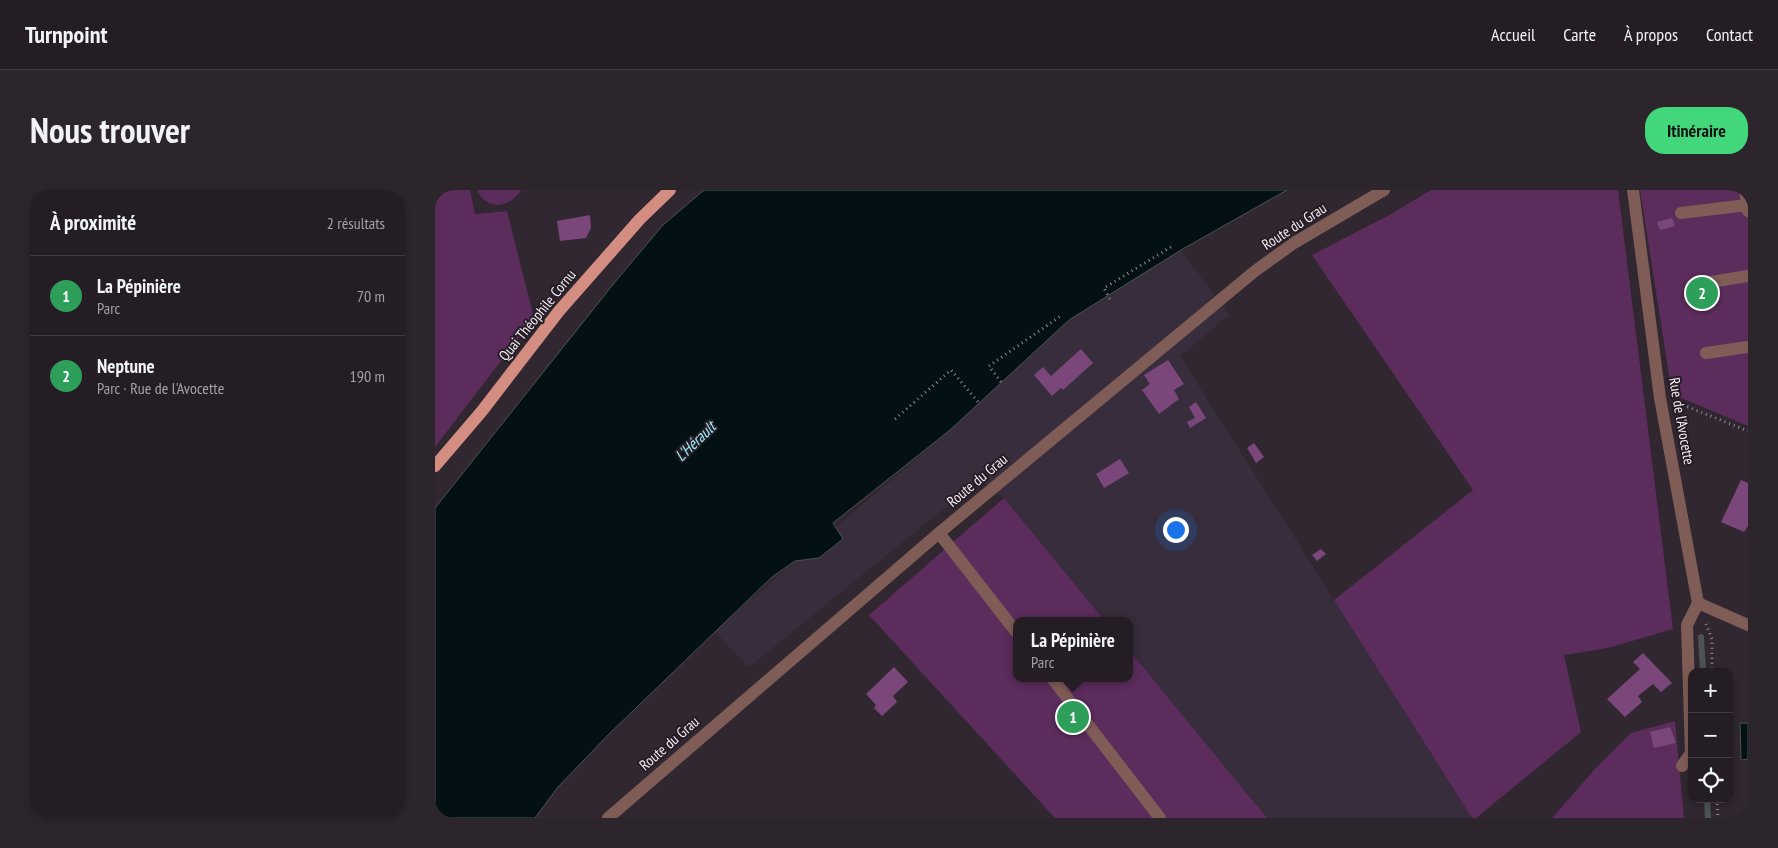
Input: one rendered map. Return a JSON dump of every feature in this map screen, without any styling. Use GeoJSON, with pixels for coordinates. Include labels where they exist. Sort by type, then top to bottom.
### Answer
{"type":"FeatureCollection","features":[{"type":"Feature","properties":{"kind":"main road","name":"Quai Théophile Cornu"},"geometry":{"type":"LineString","coordinates":[[435,466],[482,411],[559,311],[640,220],[670,190]]}},
{"type":"Feature","properties":{"kind":"street","name":"Route du Grau"},"geometry":{"type":"LineString","coordinates":[[608,818],[939,533],[1255,271],[1294,243],[1383,190]]}},
{"type":"Feature","properties":{"kind":"street","name":"Rue de l'Avocette"},"geometry":{"type":"LineString","coordinates":[[1633,190],[1660,398],[1698,603]]}},
{"type":"Feature","properties":{"kind":"street"},"geometry":{"type":"LineString","coordinates":[[1681,213],[1747,208],[1745,190]]}},
{"type":"Feature","properties":{"kind":"street"},"geometry":{"type":"LineString","coordinates":[[1693,284],[1748,276]]}},
{"type":"Feature","properties":{"kind":"street"},"geometry":{"type":"LineString","coordinates":[[1706,353],[1748,347]]}},
{"type":"Feature","properties":{"kind":"street"},"geometry":{"type":"LineString","coordinates":[[939,533],[1013,628]]}},
{"type":"Feature","properties":{"kind":"street"},"geometry":{"type":"LineString","coordinates":[[1682,766],[1691,753],[1687,625],[1698,603],[1748,625]]}},
{"type":"Feature","properties":{"kind":"street"},"geometry":{"type":"LineString","coordinates":[[1054,682],[1160,818]]}},
{"type":"Feature","properties":{"kind":"path"},"geometry":{"type":"LineString","coordinates":[[1110,299],[1104,288],[1171,247]]}},
{"type":"Feature","properties":{"kind":"path"},"geometry":{"type":"LineString","coordinates":[[1001,382],[989,366],[1062,315]]}},
{"type":"Feature","properties":{"kind":"path"},"geometry":{"type":"LineString","coordinates":[[895,419],[951,370],[979,403]]}},
{"type":"Feature","properties":{"kind":"path"},"geometry":{"type":"LineString","coordinates":[[1660,398],[1693,408],[1748,431]]}},
{"type":"Feature","properties":{"kind":"path"},"geometry":{"type":"LineString","coordinates":[[1698,603],[1712,639],[1712,668]]}},
{"type":"Feature","properties":{"kind":"path"},"geometry":{"type":"LineString","coordinates":[[1717,803],[1718,818]]}},
{"type":"Feature","properties":{"kind":"shaded area"},"geometry":{"type":"Polygon","coordinates":[[[435,190],[470,190],[475,214],[507,211],[534,318],[435,447],[435,190]]]}},
{"type":"Feature","properties":{"kind":"shaded area"},"geometry":{"type":"Polygon","coordinates":[[[477,190],[521,190],[511,201],[499,205],[486,201],[477,190]]]}},
{"type":"Feature","properties":{"kind":"shaded area"},"geometry":{"type":"Polygon","coordinates":[[[1431,190],[1618,190],[1673,629],[1608,648],[1564,655],[1581,732],[1476,818],[1472,818],[1334,600],[1473,490],[1312,255],[1393,213],[1431,190]]]}},
{"type":"Feature","properties":{"kind":"shaded area"},"geometry":{"type":"Polygon","coordinates":[[[1640,190],[1748,190],[1748,426],[1672,394],[1640,190]]]}},
{"type":"Feature","properties":{"kind":"shaded area"},"geometry":{"type":"Polygon","coordinates":[[[1181,250],[1229,315],[1180,356],[1472,818],[1267,818],[1133,655],[1133,617],[1102,617],[1004,498],[979,480],[749,667],[714,631],[950,430],[1069,320],[1181,250]]]}},
{"type":"Feature","properties":{"kind":"shaded area"},"geometry":{"type":"Polygon","coordinates":[[[1004,498],[1102,617],[1013,617],[1013,682],[1133,682],[1133,655],[1267,818],[1055,818],[869,615],[1004,498]]]}},
{"type":"Feature","properties":{"kind":"shaded area"},"geometry":{"type":"Polygon","coordinates":[[[1675,721],[1684,818],[1552,818],[1596,768],[1631,733],[1675,721]]]}},
{"type":"Feature","properties":{"kind":"water","name":"L'Hérault"},"geometry":{"type":"Polygon","coordinates":[[[704,190],[1287,190],[1181,250],[1069,320],[950,430],[833,523],[843,539],[819,558],[795,561],[772,577],[609,734],[558,787],[535,818],[435,818],[435,508],[615,282],[663,225],[704,190]]]}},
{"type":"Feature","properties":{"kind":"water"},"geometry":{"type":"Polygon","coordinates":[[[1740,723],[1748,723],[1748,759],[1741,760],[1740,723]]]}},
{"type":"Feature","properties":{"kind":"building"},"geometry":{"type":"Polygon","coordinates":[[[590,215],[591,228],[586,238],[560,241],[557,221],[590,215]]]}},
{"type":"Feature","properties":{"kind":"building"},"geometry":{"type":"Polygon","coordinates":[[[1672,218],[1675,226],[1660,230],[1657,222],[1672,218]]]}},
{"type":"Feature","properties":{"kind":"building"},"geometry":{"type":"Polygon","coordinates":[[[1081,349],[1093,363],[1063,390],[1061,388],[1052,396],[1034,375],[1043,367],[1051,376],[1081,349]]]}},
{"type":"Feature","properties":{"kind":"building"},"geometry":{"type":"Polygon","coordinates":[[[1168,360],[1184,384],[1174,390],[1179,399],[1159,414],[1142,390],[1150,384],[1144,375],[1168,360]]]}},
{"type":"Feature","properties":{"kind":"building"},"geometry":{"type":"Polygon","coordinates":[[[1196,402],[1206,418],[1190,428],[1187,422],[1195,418],[1189,407],[1196,402]]]}},
{"type":"Feature","properties":{"kind":"building"},"geometry":{"type":"Polygon","coordinates":[[[1254,443],[1264,457],[1256,463],[1247,448],[1254,443]]]}},
{"type":"Feature","properties":{"kind":"building"},"geometry":{"type":"Polygon","coordinates":[[[1120,459],[1129,473],[1104,488],[1096,474],[1120,459]]]}},
{"type":"Feature","properties":{"kind":"building"},"geometry":{"type":"Polygon","coordinates":[[[1741,480],[1748,483],[1748,526],[1744,532],[1721,522],[1741,480]]]}},
{"type":"Feature","properties":{"kind":"building"},"geometry":{"type":"Polygon","coordinates":[[[1321,549],[1326,554],[1317,561],[1312,555],[1321,549]]]}},
{"type":"Feature","properties":{"kind":"building"},"geometry":{"type":"Polygon","coordinates":[[[1643,653],[1672,683],[1661,692],[1653,684],[1638,696],[1642,702],[1625,717],[1607,699],[1640,669],[1633,662],[1643,653]]]}},
{"type":"Feature","properties":{"kind":"building"},"geometry":{"type":"Polygon","coordinates":[[[894,667],[908,682],[893,696],[897,702],[882,716],[874,708],[876,705],[866,694],[894,667]]]}},
{"type":"Feature","properties":{"kind":"building"},"geometry":{"type":"Polygon","coordinates":[[[1670,727],[1676,743],[1654,748],[1650,732],[1670,727]]]}},
{"type":"Feature","properties":{"kind":"waterway"},"geometry":{"type":"LineString","coordinates":[[1701,637],[1703,668]]}},
{"type":"Feature","properties":{"kind":"waterway"},"geometry":{"type":"LineString","coordinates":[[1707,803],[1708,818]]}},
{"type":"Feature","properties":{"kind":"place","name":"Neptune"},"geometry":{"type":"Point","coordinates":[1702,293]}},
{"type":"Feature","properties":{"kind":"place","name":"La Pépinière"},"geometry":{"type":"Point","coordinates":[1073,717]}}]}
